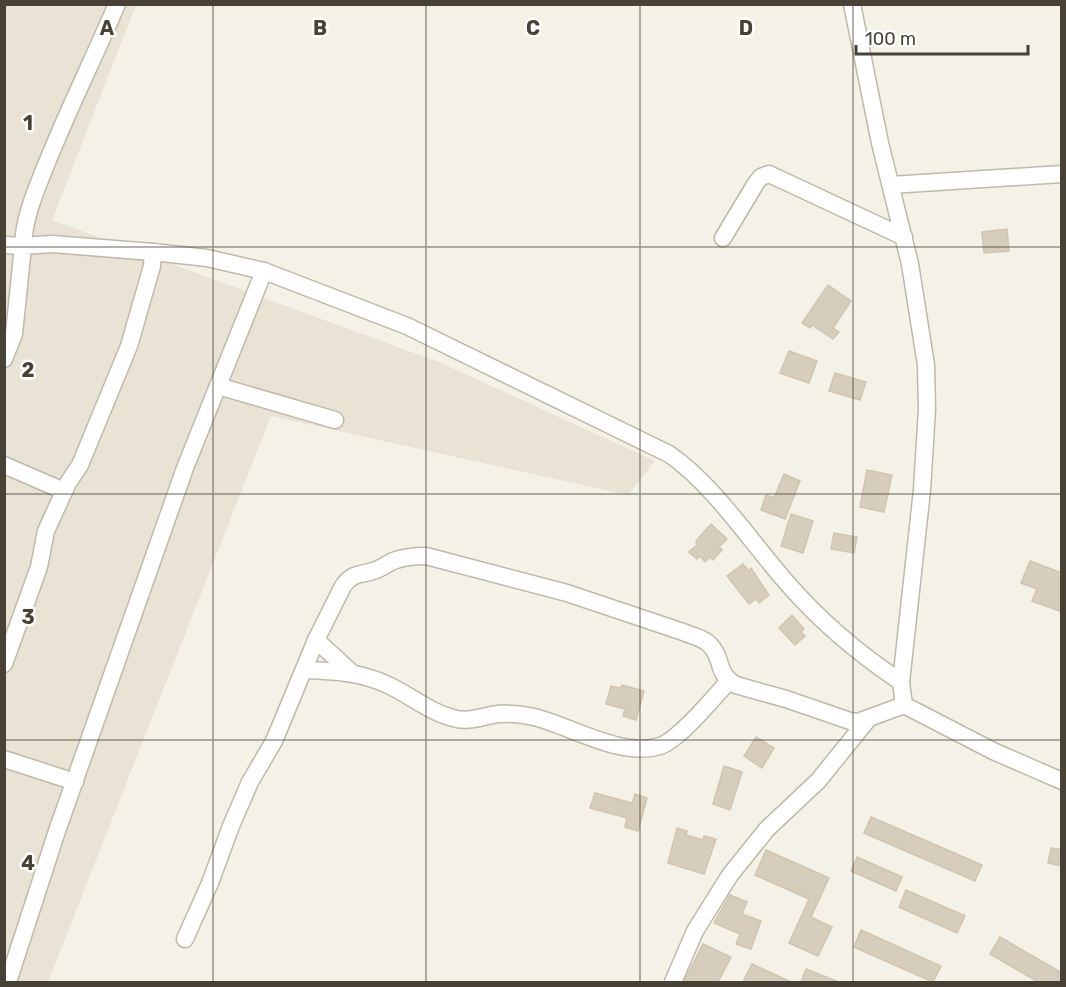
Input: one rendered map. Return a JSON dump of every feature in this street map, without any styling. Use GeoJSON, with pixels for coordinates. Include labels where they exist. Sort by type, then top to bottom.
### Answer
{"type":"FeatureCollection","features":[{"type":"Feature","properties":{"kind":"street"},"geometry":{"type":"LineString","coordinates":[[4,359],[14,334],[27,217],[46,164],[117,4]]}},
{"type":"Feature","properties":{"kind":"street"},"geometry":{"type":"LineString","coordinates":[[852,4],[880,143],[910,264],[926,365],[927,409],[922,490],[901,682],[904,705]]}},
{"type":"Feature","properties":{"kind":"street"},"geometry":{"type":"LineString","coordinates":[[723,238],[756,183],[761,177],[769,174],[904,237]]}},
{"type":"Feature","properties":{"kind":"street"},"geometry":{"type":"LineString","coordinates":[[891,185],[1062,174]]}},
{"type":"Feature","properties":{"kind":"street"},"geometry":{"type":"LineString","coordinates":[[4,245],[51,244],[207,258],[264,271],[407,326],[669,454],[698,477],[788,584],[828,624],[869,660],[901,682]]}},
{"type":"Feature","properties":{"kind":"street"},"geometry":{"type":"LineString","coordinates":[[4,664],[39,567],[46,531],[64,491],[80,465],[129,346],[152,266],[153,252]]}},
{"type":"Feature","properties":{"kind":"street"},"geometry":{"type":"LineString","coordinates":[[8,982],[185,468],[264,271]]}},
{"type":"Feature","properties":{"kind":"street"},"geometry":{"type":"LineString","coordinates":[[218,386],[335,420]]}},
{"type":"Feature","properties":{"kind":"street"},"geometry":{"type":"LineString","coordinates":[[4,465],[64,491]]}},
{"type":"Feature","properties":{"kind":"street"},"geometry":{"type":"LineString","coordinates":[[185,939],[250,782],[274,741],[316,640],[348,578],[355,574],[376,570],[394,561],[415,556],[426,556],[567,593],[702,639],[711,645],[722,672],[729,681],[752,691],[786,699],[850,721],[858,722],[904,705],[993,751],[1062,781]]}},
{"type":"Feature","properties":{"kind":"street"},"geometry":{"type":"LineString","coordinates":[[316,640],[351,672]]}},
{"type":"Feature","properties":{"kind":"street"},"geometry":{"type":"LineString","coordinates":[[304,670],[351,672],[388,685],[421,705],[454,719],[519,714],[626,747],[650,748],[663,745],[675,738],[729,681]]}},
{"type":"Feature","properties":{"kind":"street"},"geometry":{"type":"LineString","coordinates":[[673,982],[695,931],[730,875],[767,829],[818,781],[869,718]]}},
{"type":"Feature","properties":{"kind":"street"},"geometry":{"type":"LineString","coordinates":[[4,759],[75,782]]}},
{"type":"Feature","properties":{"kind":"shaded area"},"geometry":{"type":"Polygon","coordinates":[[[5,5],[136,5],[52,220],[441,363],[655,461],[628,495],[271,416],[48,982],[5,982],[5,5]]]}},
{"type":"Feature","properties":{"kind":"building"},"geometry":{"type":"Polygon","coordinates":[[[1007,229],[1009,251],[984,253],[982,232],[1007,229]]]}},
{"type":"Feature","properties":{"kind":"building"},"geometry":{"type":"Polygon","coordinates":[[[828,285],[851,301],[833,328],[839,332],[833,339],[812,325],[810,328],[802,323],[828,285]]]}},
{"type":"Feature","properties":{"kind":"building"},"geometry":{"type":"Polygon","coordinates":[[[789,351],[817,361],[809,383],[780,373],[789,351]]]}},
{"type":"Feature","properties":{"kind":"building"},"geometry":{"type":"Polygon","coordinates":[[[835,373],[866,382],[860,400],[829,391],[835,373]]]}},
{"type":"Feature","properties":{"kind":"building"},"geometry":{"type":"Polygon","coordinates":[[[867,470],[892,475],[884,512],[860,507],[867,470]]]}},
{"type":"Feature","properties":{"kind":"building"},"geometry":{"type":"Polygon","coordinates":[[[784,474],[800,481],[785,519],[761,510],[766,495],[774,498],[784,474]]]}},
{"type":"Feature","properties":{"kind":"building"},"geometry":{"type":"Polygon","coordinates":[[[791,514],[813,521],[803,553],[781,546],[791,514]]]}},
{"type":"Feature","properties":{"kind":"building"},"geometry":{"type":"Polygon","coordinates":[[[711,524],[727,539],[719,547],[722,550],[713,560],[710,557],[705,562],[700,556],[697,559],[689,552],[697,545],[696,541],[711,524]]]}},
{"type":"Feature","properties":{"kind":"building"},"geometry":{"type":"Polygon","coordinates":[[[834,533],[857,537],[854,553],[831,549],[834,533]]]}},
{"type":"Feature","properties":{"kind":"building"},"geometry":{"type":"Polygon","coordinates":[[[1030,561],[1062,573],[1062,612],[1032,601],[1037,589],[1021,583],[1030,561]]]}},
{"type":"Feature","properties":{"kind":"building"},"geometry":{"type":"Polygon","coordinates":[[[743,564],[749,571],[751,568],[769,595],[759,603],[756,599],[749,604],[727,576],[743,564]]]}},
{"type":"Feature","properties":{"kind":"building"},"geometry":{"type":"Polygon","coordinates":[[[792,615],[804,629],[801,632],[805,636],[795,645],[779,628],[792,615]]]}},
{"type":"Feature","properties":{"kind":"building"},"geometry":{"type":"Polygon","coordinates":[[[622,685],[644,691],[636,720],[623,716],[625,709],[606,704],[611,686],[621,688],[622,685]]]}},
{"type":"Feature","properties":{"kind":"building"},"geometry":{"type":"Polygon","coordinates":[[[756,737],[774,748],[762,768],[744,756],[756,737]]]}},
{"type":"Feature","properties":{"kind":"building"},"geometry":{"type":"Polygon","coordinates":[[[724,766],[742,772],[730,810],[713,804],[724,766]]]}},
{"type":"Feature","properties":{"kind":"building"},"geometry":{"type":"Polygon","coordinates":[[[595,793],[632,803],[635,794],[647,798],[638,831],[625,827],[627,818],[590,808],[595,793]]]}},
{"type":"Feature","properties":{"kind":"building"},"geometry":{"type":"Polygon","coordinates":[[[871,817],[982,865],[975,881],[864,833],[871,817]]]}},
{"type":"Feature","properties":{"kind":"building"},"geometry":{"type":"Polygon","coordinates":[[[677,828],[687,831],[686,835],[703,840],[704,836],[716,839],[704,874],[668,863],[677,828]]]}},
{"type":"Feature","properties":{"kind":"building"},"geometry":{"type":"Polygon","coordinates":[[[1051,848],[1062,850],[1062,866],[1048,863],[1051,848]]]}},
{"type":"Feature","properties":{"kind":"building"},"geometry":{"type":"Polygon","coordinates":[[[766,850],[829,878],[811,917],[832,927],[818,956],[789,943],[809,899],[755,875],[766,850]]]}},
{"type":"Feature","properties":{"kind":"building"},"geometry":{"type":"Polygon","coordinates":[[[857,857],[902,877],[896,891],[851,871],[857,857]]]}},
{"type":"Feature","properties":{"kind":"building"},"geometry":{"type":"Polygon","coordinates":[[[906,890],[965,916],[957,933],[899,907],[906,890]]]}},
{"type":"Feature","properties":{"kind":"building"},"geometry":{"type":"Polygon","coordinates":[[[730,895],[747,902],[742,914],[761,921],[751,949],[736,944],[740,934],[714,923],[730,895]]]}},
{"type":"Feature","properties":{"kind":"building"},"geometry":{"type":"Polygon","coordinates":[[[861,930],[941,966],[933,982],[854,947],[861,930]]]}},
{"type":"Feature","properties":{"kind":"building"},"geometry":{"type":"Polygon","coordinates":[[[1000,937],[1062,973],[1062,982],[1038,982],[990,954],[1000,937]]]}},
{"type":"Feature","properties":{"kind":"building"},"geometry":{"type":"Polygon","coordinates":[[[703,944],[731,957],[718,982],[684,982],[703,944]]]}},
{"type":"Feature","properties":{"kind":"building"},"geometry":{"type":"Polygon","coordinates":[[[752,964],[791,982],[743,982],[752,964]]]}},
{"type":"Feature","properties":{"kind":"building"},"geometry":{"type":"Polygon","coordinates":[[[806,969],[839,982],[801,982],[806,969]]]}}]}
